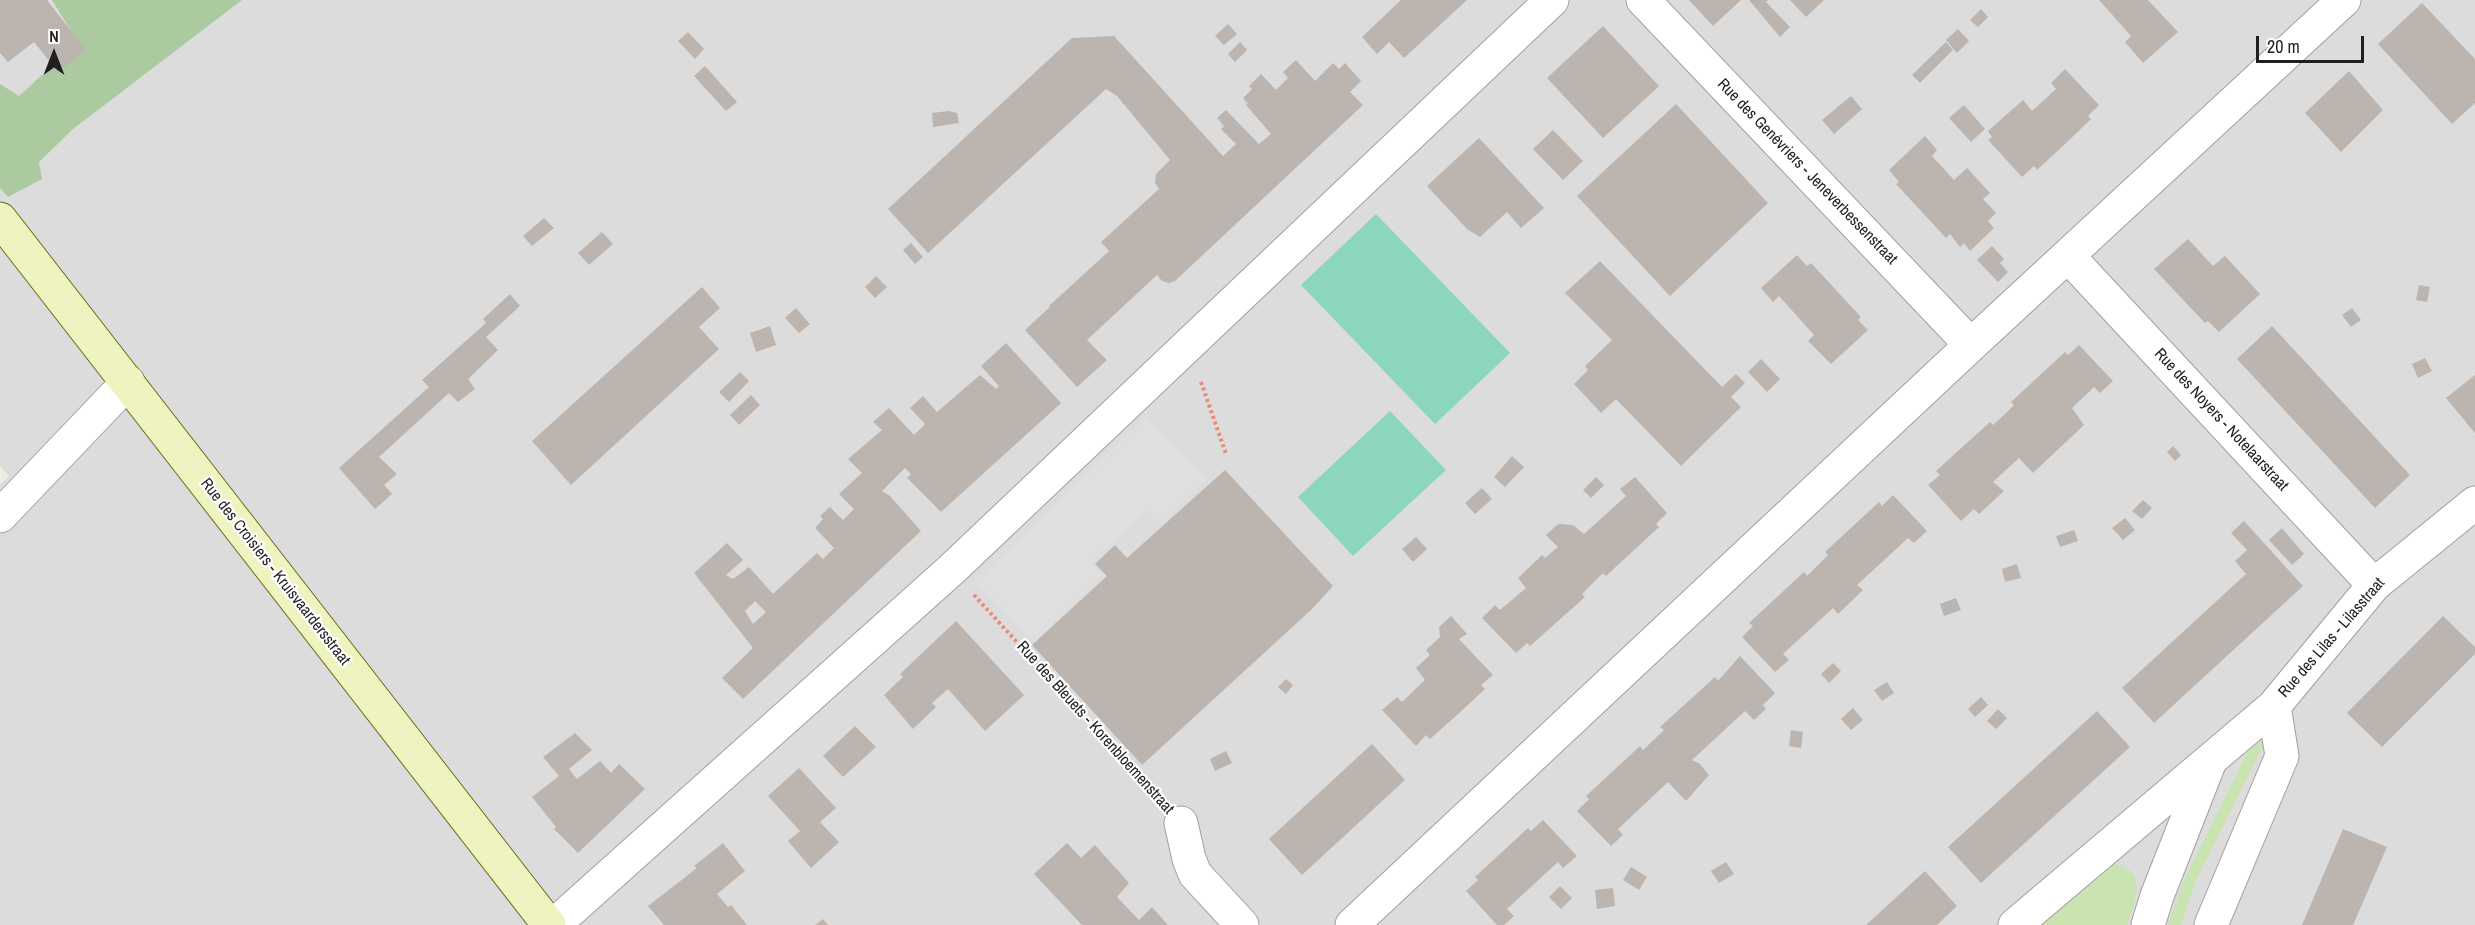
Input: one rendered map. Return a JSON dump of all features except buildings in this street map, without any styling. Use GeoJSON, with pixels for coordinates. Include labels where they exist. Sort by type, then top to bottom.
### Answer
{"type":"FeatureCollection","features":[{"type":"Feature","properties":{"kind":"street"},"geometry":{"type":"LineString","coordinates":[[554,925],[951,570],[1552,0]]}},
{"type":"Feature","properties":{"kind":"street","name":"Rue des Genévriers - Jeneverbessenstraat"},"geometry":{"type":"LineString","coordinates":[[1643,0],[1971,345]]}},
{"type":"Feature","properties":{"kind":"street"},"geometry":{"type":"LineString","coordinates":[[1352,925],[1971,345],[2344,0]]}},
{"type":"Feature","properties":{"kind":"street","name":"Rue des Croisiers - Kruisvaardersstraat"},"geometry":{"type":"LineString","coordinates":[[0,219],[549,925]]}},
{"type":"Feature","properties":{"kind":"street","name":"Rue des Noyers - Notelaarstraat"},"geometry":{"type":"LineString","coordinates":[[2068,256],[2374,585]]}},
{"type":"Feature","properties":{"kind":"street"},"geometry":{"type":"LineString","coordinates":[[0,516],[128,382]]}},
{"type":"Feature","properties":{"kind":"street","name":"Rue des Lilas - Lilasstraat"},"geometry":{"type":"LineString","coordinates":[[2015,925],[2212,756],[2274,706],[2374,585],[2475,503]]}},
{"type":"Feature","properties":{"kind":"street","name":"Rue des Lilas - Lilasstraat"},"geometry":{"type":"LineString","coordinates":[[2211,925],[2282,756],[2274,706]]}},
{"type":"Feature","properties":{"kind":"street","name":"Rue des Lilas - Lilasstraat"},"geometry":{"type":"LineString","coordinates":[[2148,925],[2157,896],[2212,756]]}},
{"type":"Feature","properties":{"kind":"street","name":"Rue des Bleuets - Korenbloemenstraat"},"geometry":{"type":"LineString","coordinates":[[1181,823],[1189,860],[1196,874],[1242,925]]}},
{"type":"Feature","properties":{"kind":"path"},"geometry":{"type":"LineString","coordinates":[[1184,350],[1196,367],[1226,454]]}},
{"type":"Feature","properties":{"kind":"path","name":"Rue des Bleuets - Korenbloemenstraat"},"geometry":{"type":"LineString","coordinates":[[951,570],[1181,823]]}},
{"type":"Feature","properties":{"kind":"shaded area"},"geometry":{"type":"Polygon","coordinates":[[[0,0],[2475,0],[2475,925],[0,925],[0,485],[9,476],[0,466],[0,0]]]}},
{"type":"Feature","properties":{"kind":"shaded area"},"geometry":{"type":"Polygon","coordinates":[[[1146,416],[1207,479],[1162,524],[1147,511],[1092,563],[1103,576],[1034,643],[975,582],[1146,416]]]}},
{"type":"Feature","properties":{"kind":"green space"},"geometry":{"type":"Polygon","coordinates":[[[52,0],[242,0],[73,129],[39,162],[42,179],[8,197],[0,188],[0,84],[19,96],[78,42],[52,0]]]}},
{"type":"Feature","properties":{"kind":"green space"},"geometry":{"type":"Polygon","coordinates":[[[1376,214],[1510,353],[1435,424],[1301,285],[1376,214]]]}},
{"type":"Feature","properties":{"kind":"green space"},"geometry":{"type":"Polygon","coordinates":[[[1390,411],[1446,470],[1353,556],[1298,497],[1390,411]]]}},
{"type":"Feature","properties":{"kind":"green space"},"geometry":{"type":"Polygon","coordinates":[[[2264,735],[2264,744],[2195,883],[2181,925],[2168,925],[2183,882],[2253,741],[2264,735]]]}},
{"type":"Feature","properties":{"kind":"green space"},"geometry":{"type":"Polygon","coordinates":[[[2113,864],[2125,867],[2136,879],[2136,896],[2127,925],[2039,925],[2097,871],[2113,864]]]}}]}
